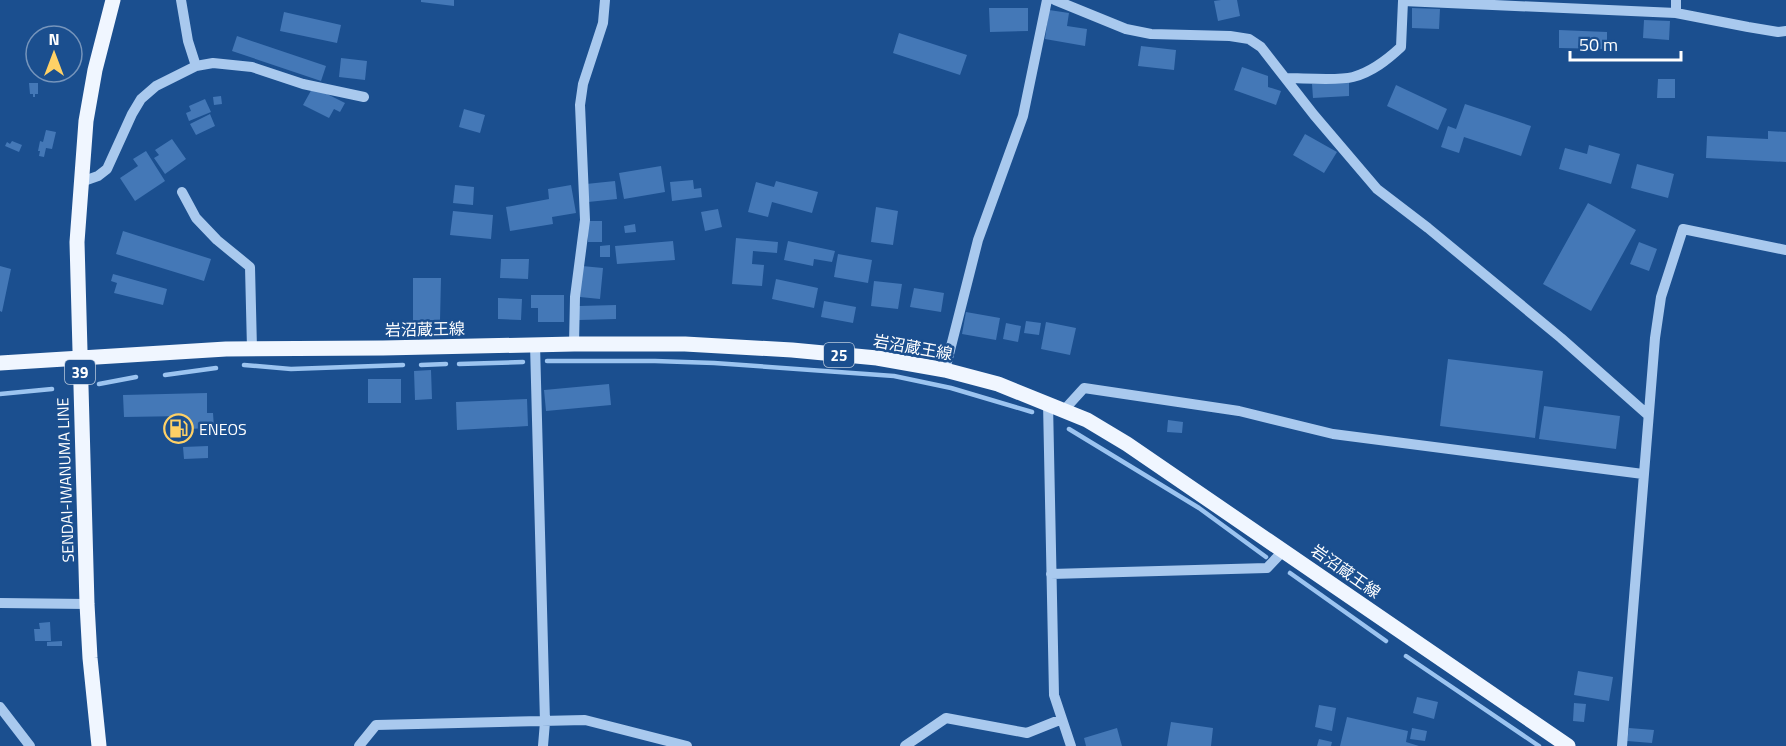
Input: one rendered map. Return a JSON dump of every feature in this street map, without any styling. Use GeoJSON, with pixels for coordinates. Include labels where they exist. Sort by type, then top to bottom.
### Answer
{"type":"FeatureCollection","features":[{"type":"Feature","properties":{"kind":"main road","name":"SENDAI-IWANUMA LINE"},"geometry":{"type":"LineString","coordinates":[[99,746],[87,604],[79,358],[78,242],[86,121],[95,70],[113,0]]}},
{"type":"Feature","properties":{"kind":"main road","name":"岩沼蔵王線"},"geometry":{"type":"LineString","coordinates":[[0,363],[252,349],[685,344],[877,358],[945,370],[998,384],[1048,403],[1087,420],[1127,444],[1568,746]]}},
{"type":"Feature","properties":{"kind":"street"},"geometry":{"type":"LineString","coordinates":[[181,0],[188,41],[196,66]]}},
{"type":"Feature","properties":{"kind":"street"},"geometry":{"type":"LineString","coordinates":[[574,344],[575,297],[585,220],[580,105],[583,84],[603,23],[605,0]]}},
{"type":"Feature","properties":{"kind":"street"},"geometry":{"type":"LineString","coordinates":[[945,370],[978,240],[1023,116],[1047,0]]}},
{"type":"Feature","properties":{"kind":"street"},"geometry":{"type":"LineString","coordinates":[[1055,0],[1126,30],[1151,34],[1230,36],[1249,39],[1261,47],[1314,115],[1377,189],[1561,338],[1648,414]]}},
{"type":"Feature","properties":{"kind":"street"},"geometry":{"type":"LineString","coordinates":[[1676,0],[1676,14]]}},
{"type":"Feature","properties":{"kind":"street"},"geometry":{"type":"LineString","coordinates":[[1286,78],[1351,78],[1387,60],[1401,47],[1404,1],[1676,14],[1758,29],[1786,31]]}},
{"type":"Feature","properties":{"kind":"street"},"geometry":{"type":"LineString","coordinates":[[81,182],[98,176],[107,169],[141,99],[156,86],[196,66],[213,63],[252,67],[303,84],[364,97]]}},
{"type":"Feature","properties":{"kind":"street"},"geometry":{"type":"LineString","coordinates":[[182,192],[196,218],[217,240],[250,267],[252,349]]}},
{"type":"Feature","properties":{"kind":"street"},"geometry":{"type":"LineString","coordinates":[[1622,746],[1648,414],[1661,297],[1683,229],[1786,250]]}},
{"type":"Feature","properties":{"kind":"street"},"geometry":{"type":"LineString","coordinates":[[535,344],[545,722],[543,746]]}},
{"type":"Feature","properties":{"kind":"street"},"geometry":{"type":"LineString","coordinates":[[1064,410],[1084,388],[1239,411],[1334,434],[1643,474]]}},
{"type":"Feature","properties":{"kind":"street"},"geometry":{"type":"LineString","coordinates":[[1048,403],[1054,695],[1071,746]]}},
{"type":"Feature","properties":{"kind":"street"},"geometry":{"type":"LineString","coordinates":[[1051,574],[1267,568],[1284,550]]}},
{"type":"Feature","properties":{"kind":"street"},"geometry":{"type":"LineString","coordinates":[[0,603],[87,604]]}},
{"type":"Feature","properties":{"kind":"street"},"geometry":{"type":"LineString","coordinates":[[0,707],[30,746]]}},
{"type":"Feature","properties":{"kind":"street"},"geometry":{"type":"LineString","coordinates":[[905,746],[946,718],[1027,733],[1062,719]]}},
{"type":"Feature","properties":{"kind":"street"},"geometry":{"type":"LineString","coordinates":[[359,746],[376,725],[585,720],[687,746]]}},
{"type":"Feature","properties":{"kind":"building"},"geometry":{"type":"Polygon","coordinates":[[[421,0],[454,0],[454,6],[421,2],[421,0]]]}},
{"type":"Feature","properties":{"kind":"building"},"geometry":{"type":"Polygon","coordinates":[[[1237,0],[1240,16],[1218,21],[1214,1],[1237,0]]]}},
{"type":"Feature","properties":{"kind":"building"},"geometry":{"type":"Polygon","coordinates":[[[989,8],[1028,8],[1028,31],[990,32],[989,8]]]}},
{"type":"Feature","properties":{"kind":"building"},"geometry":{"type":"Polygon","coordinates":[[[1412,8],[1440,9],[1439,29],[1412,28],[1412,8]]]}},
{"type":"Feature","properties":{"kind":"building"},"geometry":{"type":"Polygon","coordinates":[[[1049,10],[1069,13],[1067,26],[1087,29],[1085,46],[1045,39],[1049,10]]]}},
{"type":"Feature","properties":{"kind":"building"},"geometry":{"type":"Polygon","coordinates":[[[284,12],[341,25],[337,43],[280,31],[284,12]]]}},
{"type":"Feature","properties":{"kind":"building"},"geometry":{"type":"Polygon","coordinates":[[[1644,20],[1670,21],[1669,40],[1643,38],[1644,20]]]}},
{"type":"Feature","properties":{"kind":"building"},"geometry":{"type":"Polygon","coordinates":[[[1559,30],[1607,32],[1607,49],[1559,48],[1559,30]]]}},
{"type":"Feature","properties":{"kind":"building"},"geometry":{"type":"Polygon","coordinates":[[[899,33],[967,55],[960,75],[893,53],[899,33]]]}},
{"type":"Feature","properties":{"kind":"building"},"geometry":{"type":"Polygon","coordinates":[[[237,36],[326,66],[321,81],[232,51],[237,36]]]}},
{"type":"Feature","properties":{"kind":"building"},"geometry":{"type":"Polygon","coordinates":[[[1141,46],[1176,50],[1174,70],[1138,66],[1141,46]]]}},
{"type":"Feature","properties":{"kind":"building"},"geometry":{"type":"Polygon","coordinates":[[[341,58],[367,61],[365,80],[339,77],[341,58]]]}},
{"type":"Feature","properties":{"kind":"building"},"geometry":{"type":"Polygon","coordinates":[[[1242,67],[1268,76],[1268,87],[1281,91],[1276,105],[1234,90],[1242,67]]]}},
{"type":"Feature","properties":{"kind":"building"},"geometry":{"type":"Polygon","coordinates":[[[1658,79],[1675,79],[1675,98],[1657,98],[1658,79]]]}},
{"type":"Feature","properties":{"kind":"building"},"geometry":{"type":"Polygon","coordinates":[[[1349,82],[1349,96],[1313,98],[1312,84],[1349,82]]]}},
{"type":"Feature","properties":{"kind":"building"},"geometry":{"type":"Polygon","coordinates":[[[29,84],[38,84],[38,94],[33,97],[33,94],[30,94],[29,84]]]}},
{"type":"Feature","properties":{"kind":"building"},"geometry":{"type":"Polygon","coordinates":[[[1396,85],[1447,109],[1438,130],[1387,106],[1396,85]]]}},
{"type":"Feature","properties":{"kind":"building"},"geometry":{"type":"Polygon","coordinates":[[[313,87],[345,103],[340,112],[334,109],[329,118],[303,105],[313,87]]]}},
{"type":"Feature","properties":{"kind":"building"},"geometry":{"type":"Polygon","coordinates":[[[221,96],[222,104],[214,105],[213,97],[221,96]]]}},
{"type":"Feature","properties":{"kind":"building"},"geometry":{"type":"Polygon","coordinates":[[[205,99],[211,112],[189,121],[186,113],[191,111],[189,106],[205,99]]]}},
{"type":"Feature","properties":{"kind":"building"},"geometry":{"type":"Polygon","coordinates":[[[1465,104],[1531,126],[1521,156],[1464,137],[1459,153],[1441,147],[1448,126],[1456,129],[1465,104]]]}},
{"type":"Feature","properties":{"kind":"building"},"geometry":{"type":"Polygon","coordinates":[[[464,109],[485,115],[480,133],[459,127],[464,109]]]}},
{"type":"Feature","properties":{"kind":"building"},"geometry":{"type":"Polygon","coordinates":[[[210,114],[215,126],[196,135],[190,124],[210,114]]]}},
{"type":"Feature","properties":{"kind":"building"},"geometry":{"type":"Polygon","coordinates":[[[46,130],[56,132],[52,149],[46,148],[44,157],[39,156],[40,151],[38,151],[46,130]]]}},
{"type":"Feature","properties":{"kind":"building"},"geometry":{"type":"Polygon","coordinates":[[[1768,131],[1786,132],[1786,162],[1706,158],[1707,136],[1768,139],[1768,131]]]}},
{"type":"Feature","properties":{"kind":"building"},"geometry":{"type":"Polygon","coordinates":[[[1305,134],[1337,152],[1324,173],[1293,155],[1305,134]]]}},
{"type":"Feature","properties":{"kind":"building"},"geometry":{"type":"Polygon","coordinates":[[[172,139],[186,159],[165,174],[154,158],[159,155],[155,150],[172,139]]]}},
{"type":"Feature","properties":{"kind":"building"},"geometry":{"type":"Polygon","coordinates":[[[12,141],[22,145],[19,152],[5,146],[7,142],[10,144],[12,141]]]}},
{"type":"Feature","properties":{"kind":"building"},"geometry":{"type":"Polygon","coordinates":[[[1589,145],[1620,154],[1611,184],[1559,169],[1565,148],[1587,154],[1589,145]]]}},
{"type":"Feature","properties":{"kind":"building"},"geometry":{"type":"Polygon","coordinates":[[[146,151],[165,181],[135,201],[120,178],[138,166],[133,159],[146,151]]]}},
{"type":"Feature","properties":{"kind":"building"},"geometry":{"type":"Polygon","coordinates":[[[1637,164],[1674,174],[1668,198],[1631,188],[1637,164]]]}},
{"type":"Feature","properties":{"kind":"building"},"geometry":{"type":"Polygon","coordinates":[[[661,166],[665,192],[624,199],[619,173],[661,166]]]}},
{"type":"Feature","properties":{"kind":"building"},"geometry":{"type":"Polygon","coordinates":[[[693,180],[694,189],[701,188],[702,197],[672,201],[670,182],[693,180]]]}},
{"type":"Feature","properties":{"kind":"building"},"geometry":{"type":"Polygon","coordinates":[[[615,181],[617,199],[588,202],[586,184],[615,181]]]}},
{"type":"Feature","properties":{"kind":"building"},"geometry":{"type":"Polygon","coordinates":[[[776,181],[818,192],[812,213],[772,202],[768,217],[748,212],[756,182],[774,187],[776,181]]]}},
{"type":"Feature","properties":{"kind":"building"},"geometry":{"type":"Polygon","coordinates":[[[455,185],[474,187],[473,205],[453,203],[455,185]]]}},
{"type":"Feature","properties":{"kind":"building"},"geometry":{"type":"Polygon","coordinates":[[[571,185],[576,213],[552,217],[553,224],[510,231],[506,207],[549,199],[548,189],[571,185]]]}},
{"type":"Feature","properties":{"kind":"building"},"geometry":{"type":"Polygon","coordinates":[[[1588,203],[1636,230],[1591,311],[1543,284],[1588,203]]]}},
{"type":"Feature","properties":{"kind":"building"},"geometry":{"type":"Polygon","coordinates":[[[876,207],[898,211],[893,245],[871,242],[876,207]]]}},
{"type":"Feature","properties":{"kind":"building"},"geometry":{"type":"Polygon","coordinates":[[[718,209],[722,227],[705,231],[701,212],[718,209]]]}},
{"type":"Feature","properties":{"kind":"building"},"geometry":{"type":"Polygon","coordinates":[[[453,211],[493,215],[491,239],[450,235],[453,211]]]}},
{"type":"Feature","properties":{"kind":"building"},"geometry":{"type":"Polygon","coordinates":[[[587,221],[602,221],[602,242],[588,242],[587,221]]]}},
{"type":"Feature","properties":{"kind":"building"},"geometry":{"type":"Polygon","coordinates":[[[635,224],[636,232],[625,233],[624,226],[635,224]]]}},
{"type":"Feature","properties":{"kind":"building"},"geometry":{"type":"Polygon","coordinates":[[[123,231],[211,259],[204,281],[116,254],[123,231]]]}},
{"type":"Feature","properties":{"kind":"building"},"geometry":{"type":"Polygon","coordinates":[[[736,238],[778,242],[777,253],[753,251],[752,264],[764,265],[762,286],[732,284],[736,238]]]}},
{"type":"Feature","properties":{"kind":"building"},"geometry":{"type":"Polygon","coordinates":[[[673,241],[675,260],[617,264],[615,246],[673,241]]]}},
{"type":"Feature","properties":{"kind":"building"},"geometry":{"type":"Polygon","coordinates":[[[788,241],[835,251],[832,262],[814,259],[813,266],[784,260],[788,241]]]}},
{"type":"Feature","properties":{"kind":"building"},"geometry":{"type":"Polygon","coordinates":[[[1639,242],[1657,249],[1649,271],[1630,264],[1639,242]]]}},
{"type":"Feature","properties":{"kind":"building"},"geometry":{"type":"Polygon","coordinates":[[[610,245],[610,257],[600,257],[600,246],[610,245]]]}},
{"type":"Feature","properties":{"kind":"building"},"geometry":{"type":"Polygon","coordinates":[[[838,254],[872,260],[868,283],[834,277],[838,254]]]}},
{"type":"Feature","properties":{"kind":"building"},"geometry":{"type":"Polygon","coordinates":[[[501,259],[529,259],[528,279],[500,278],[501,259]]]}},
{"type":"Feature","properties":{"kind":"building"},"geometry":{"type":"Polygon","coordinates":[[[0,266],[11,269],[2,312],[0,311],[0,266]]]}},
{"type":"Feature","properties":{"kind":"building"},"geometry":{"type":"Polygon","coordinates":[[[582,266],[603,268],[600,299],[580,297],[582,266]]]}},
{"type":"Feature","properties":{"kind":"building"},"geometry":{"type":"Polygon","coordinates":[[[113,274],[167,289],[163,305],[114,293],[117,283],[111,281],[113,274]]]}},
{"type":"Feature","properties":{"kind":"building"},"geometry":{"type":"Polygon","coordinates":[[[413,278],[441,278],[440,321],[413,321],[413,278]]]}},
{"type":"Feature","properties":{"kind":"building"},"geometry":{"type":"Polygon","coordinates":[[[776,279],[818,288],[814,308],[772,299],[776,279]]]}},
{"type":"Feature","properties":{"kind":"building"},"geometry":{"type":"Polygon","coordinates":[[[874,281],[902,284],[898,309],[871,306],[874,281]]]}},
{"type":"Feature","properties":{"kind":"building"},"geometry":{"type":"Polygon","coordinates":[[[914,288],[944,293],[941,312],[910,307],[914,288]]]}},
{"type":"Feature","properties":{"kind":"building"},"geometry":{"type":"Polygon","coordinates":[[[531,295],[564,295],[564,322],[538,322],[538,308],[531,308],[531,295]]]}},
{"type":"Feature","properties":{"kind":"building"},"geometry":{"type":"Polygon","coordinates":[[[498,298],[522,299],[521,320],[498,319],[498,298]]]}},
{"type":"Feature","properties":{"kind":"building"},"geometry":{"type":"Polygon","coordinates":[[[824,301],[856,307],[853,323],[821,317],[824,301]]]}},
{"type":"Feature","properties":{"kind":"building"},"geometry":{"type":"Polygon","coordinates":[[[616,305],[616,319],[579,320],[579,306],[616,305]]]}},
{"type":"Feature","properties":{"kind":"building"},"geometry":{"type":"Polygon","coordinates":[[[966,312],[1000,318],[996,340],[962,334],[966,312]]]}},
{"type":"Feature","properties":{"kind":"building"},"geometry":{"type":"Polygon","coordinates":[[[1026,321],[1041,323],[1039,335],[1024,333],[1026,321]]]}},
{"type":"Feature","properties":{"kind":"building"},"geometry":{"type":"Polygon","coordinates":[[[1046,322],[1076,328],[1070,355],[1041,349],[1046,322]]]}},
{"type":"Feature","properties":{"kind":"building"},"geometry":{"type":"Polygon","coordinates":[[[1006,323],[1021,326],[1018,342],[1003,339],[1006,323]]]}},
{"type":"Feature","properties":{"kind":"building"},"geometry":{"type":"Polygon","coordinates":[[[390,325],[405,325],[405,332],[390,332],[390,325]]]}},
{"type":"Feature","properties":{"kind":"building"},"geometry":{"type":"Polygon","coordinates":[[[1448,359],[1543,371],[1535,438],[1440,426],[1448,359]]]}},
{"type":"Feature","properties":{"kind":"building"},"geometry":{"type":"Polygon","coordinates":[[[431,370],[432,399],[415,400],[414,371],[431,370]]]}},
{"type":"Feature","properties":{"kind":"building"},"geometry":{"type":"Polygon","coordinates":[[[368,379],[401,379],[401,403],[368,403],[368,379]]]}},
{"type":"Feature","properties":{"kind":"building"},"geometry":{"type":"Polygon","coordinates":[[[609,384],[611,405],[546,411],[544,390],[609,384]]]}},
{"type":"Feature","properties":{"kind":"building"},"geometry":{"type":"Polygon","coordinates":[[[207,393],[207,413],[213,413],[214,428],[186,429],[186,416],[124,417],[123,395],[207,393]]]}},
{"type":"Feature","properties":{"kind":"building"},"geometry":{"type":"Polygon","coordinates":[[[527,399],[528,426],[457,430],[456,402],[527,399]]]}},
{"type":"Feature","properties":{"kind":"building"},"geometry":{"type":"Polygon","coordinates":[[[1544,406],[1620,416],[1616,449],[1539,439],[1544,406]]]}},
{"type":"Feature","properties":{"kind":"building"},"geometry":{"type":"Polygon","coordinates":[[[1168,420],[1183,422],[1182,433],[1167,432],[1168,420]]]}},
{"type":"Feature","properties":{"kind":"building"},"geometry":{"type":"Polygon","coordinates":[[[208,446],[208,458],[184,459],[183,447],[208,446]]]}},
{"type":"Feature","properties":{"kind":"building"},"geometry":{"type":"Polygon","coordinates":[[[50,622],[51,641],[35,641],[34,629],[40,629],[39,623],[50,622]]]}},
{"type":"Feature","properties":{"kind":"building"},"geometry":{"type":"Polygon","coordinates":[[[62,641],[62,646],[47,646],[47,642],[62,641]]]}},
{"type":"Feature","properties":{"kind":"building"},"geometry":{"type":"Polygon","coordinates":[[[1578,671],[1613,677],[1609,701],[1574,695],[1578,671]]]}},
{"type":"Feature","properties":{"kind":"building"},"geometry":{"type":"Polygon","coordinates":[[[1417,697],[1438,702],[1434,719],[1413,713],[1417,697]]]}},
{"type":"Feature","properties":{"kind":"building"},"geometry":{"type":"Polygon","coordinates":[[[1574,703],[1586,704],[1584,722],[1573,721],[1574,703]]]}},
{"type":"Feature","properties":{"kind":"building"},"geometry":{"type":"Polygon","coordinates":[[[1319,705],[1336,708],[1332,731],[1315,727],[1319,705]]]}},
{"type":"Feature","properties":{"kind":"building"},"geometry":{"type":"Polygon","coordinates":[[[1347,717],[1408,731],[1406,742],[1419,746],[1340,746],[1347,717]]]}},
{"type":"Feature","properties":{"kind":"building"},"geometry":{"type":"Polygon","coordinates":[[[1171,722],[1213,728],[1211,746],[1167,746],[1171,722]]]}},
{"type":"Feature","properties":{"kind":"building"},"geometry":{"type":"Polygon","coordinates":[[[1117,728],[1122,746],[1086,746],[1084,738],[1117,728]]]}},
{"type":"Feature","properties":{"kind":"building"},"geometry":{"type":"Polygon","coordinates":[[[1412,728],[1427,731],[1425,741],[1410,739],[1412,728]]]}},
{"type":"Feature","properties":{"kind":"building"},"geometry":{"type":"Polygon","coordinates":[[[1629,728],[1654,730],[1652,743],[1627,741],[1629,728]]]}},
{"type":"Feature","properties":{"kind":"building"},"geometry":{"type":"Polygon","coordinates":[[[1319,739],[1332,742],[1331,746],[1317,746],[1319,739]]]}},
{"type":"Feature","properties":{"kind":"waterway"},"geometry":{"type":"LineString","coordinates":[[547,361],[714,363],[894,376],[951,388],[1032,412]]}},
{"type":"Feature","properties":{"kind":"waterway"},"geometry":{"type":"LineString","coordinates":[[459,364],[523,362]]}},
{"type":"Feature","properties":{"kind":"waterway"},"geometry":{"type":"LineString","coordinates":[[421,365],[446,364]]}},
{"type":"Feature","properties":{"kind":"waterway"},"geometry":{"type":"LineString","coordinates":[[244,365],[291,369],[403,365]]}},
{"type":"Feature","properties":{"kind":"waterway"},"geometry":{"type":"LineString","coordinates":[[165,375],[216,368]]}},
{"type":"Feature","properties":{"kind":"waterway"},"geometry":{"type":"LineString","coordinates":[[99,384],[136,377]]}},
{"type":"Feature","properties":{"kind":"waterway"},"geometry":{"type":"LineString","coordinates":[[0,394],[52,389]]}},
{"type":"Feature","properties":{"kind":"waterway"},"geometry":{"type":"LineString","coordinates":[[1069,429],[1199,508],[1266,557]]}},
{"type":"Feature","properties":{"kind":"waterway"},"geometry":{"type":"LineString","coordinates":[[1290,573],[1386,641]]}},
{"type":"Feature","properties":{"kind":"waterway"},"geometry":{"type":"LineString","coordinates":[[1406,656],[1539,746]]}},
{"type":"Feature","properties":{"kind":"place","name":"ENEOS"},"geometry":{"type":"Point","coordinates":[178,429]}}]}
